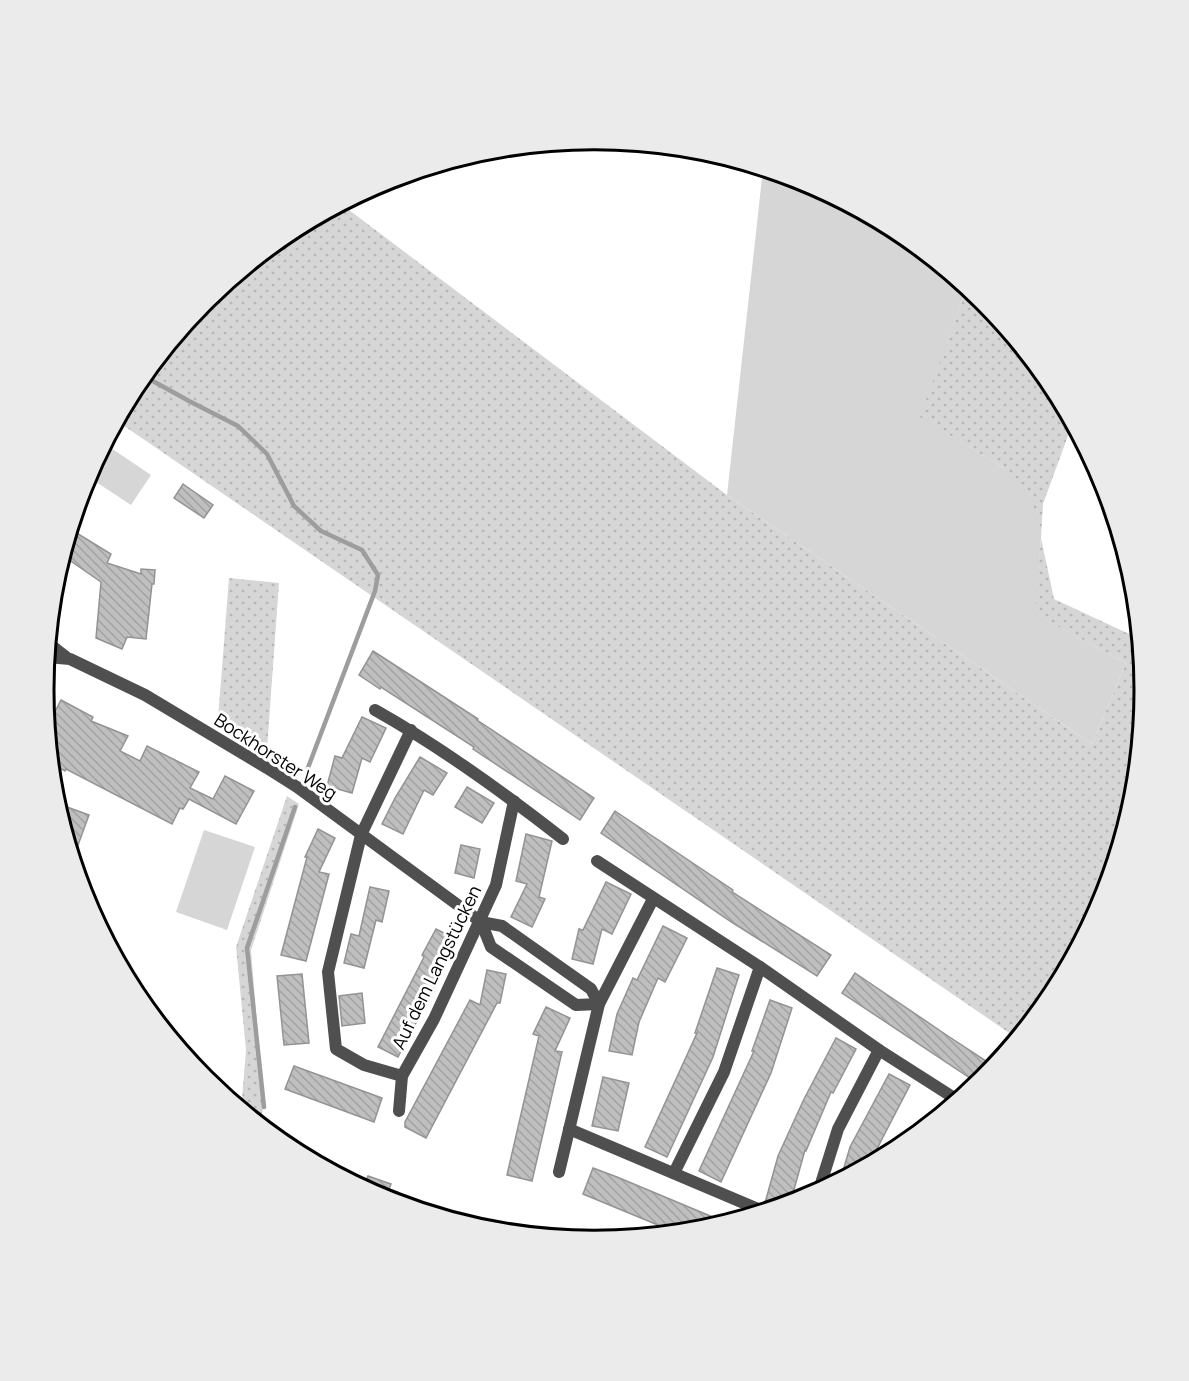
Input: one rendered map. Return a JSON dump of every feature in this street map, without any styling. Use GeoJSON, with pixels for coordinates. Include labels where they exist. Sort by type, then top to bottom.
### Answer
{"type":"FeatureCollection","features":[{"type":"Feature","properties":{"kind":"street","name":"Bockhorster Weg"},"geometry":{"type":"LineString","coordinates":[[56,649],[70,659],[145,695],[297,787],[481,921],[502,926],[591,988],[599,1004]]}},
{"type":"Feature","properties":{"kind":"street","name":"Bockhorster Weg"},"geometry":{"type":"LineString","coordinates":[[55,658],[70,659]]}},
{"type":"Feature","properties":{"kind":"street"},"geometry":{"type":"LineString","coordinates":[[375,710],[411,730],[514,801],[563,839]]}},
{"type":"Feature","properties":{"kind":"street","name":"Auf dem Langstücken"},"geometry":{"type":"LineString","coordinates":[[402,1076],[364,1065],[336,1049],[328,972],[361,835],[411,730]]}},
{"type":"Feature","properties":{"kind":"street","name":"Auf dem Langstücken"},"geometry":{"type":"LineString","coordinates":[[399,1111],[402,1076],[434,1019],[496,885],[514,801]]}},
{"type":"Feature","properties":{"kind":"street"},"geometry":{"type":"LineString","coordinates":[[597,861],[952,1096]]}},
{"type":"Feature","properties":{"kind":"street"},"geometry":{"type":"LineString","coordinates":[[559,1172],[599,1004],[653,899]]}},
{"type":"Feature","properties":{"kind":"street"},"geometry":{"type":"LineString","coordinates":[[481,921],[491,947],[576,1005],[599,1004]]}},
{"type":"Feature","properties":{"kind":"street"},"geometry":{"type":"LineString","coordinates":[[674,1173],[724,1072],[760,967]]}},
{"type":"Feature","properties":{"kind":"street"},"geometry":{"type":"LineString","coordinates":[[822,1180],[838,1129],[879,1050]]}},
{"type":"Feature","properties":{"kind":"street"},"geometry":{"type":"LineString","coordinates":[[569,1129],[753,1207]]}},
{"type":"Feature","properties":{"kind":"shaded area"},"geometry":{"type":"Polygon","coordinates":[[[762,177],[801,191],[865,222],[924,262],[964,296],[920,417],[1004,468],[1031,495],[1041,538],[1035,614],[1126,663],[1092,744],[727,495],[762,177]]]}},
{"type":"Feature","properties":{"kind":"shaded area"},"geometry":{"type":"Polygon","coordinates":[[[348,209],[727,495],[1092,744],[1126,663],[1034,614],[1041,538],[1054,599],[1132,635],[1135,690],[1134,726],[1125,796],[1117,830],[1094,897],[1063,961],[1011,1034],[123,425],[145,390],[188,334],[212,308],[265,262],[324,222],[348,209]]]}},
{"type":"Feature","properties":{"kind":"shaded area"},"geometry":{"type":"Polygon","coordinates":[[[964,296],[1001,334],[1023,361],[1069,432],[1043,504],[1041,538],[1004,468],[919,417],[964,296]]]}},
{"type":"Feature","properties":{"kind":"shaded area"},"geometry":{"type":"Polygon","coordinates":[[[111,448],[151,475],[131,505],[96,482],[111,448]]]}},
{"type":"Feature","properties":{"kind":"shaded area"},"geometry":{"type":"Polygon","coordinates":[[[229,578],[279,583],[267,749],[218,719],[229,578]]]}},
{"type":"Feature","properties":{"kind":"shaded area"},"geometry":{"type":"Polygon","coordinates":[[[287,796],[299,804],[251,950],[264,1107],[261,1116],[239,1098],[242,1099],[246,1050],[236,947],[287,796]]]}},
{"type":"Feature","properties":{"kind":"shaded area"},"geometry":{"type":"Polygon","coordinates":[[[204,830],[255,847],[227,930],[176,912],[204,830]]]}},
{"type":"Feature","properties":{"kind":"building"},"geometry":{"type":"Polygon","coordinates":[[[183,484],[213,505],[204,518],[174,498],[183,484]]]}},
{"type":"Feature","properties":{"kind":"building"},"geometry":{"type":"Polygon","coordinates":[[[78,534],[111,554],[107,563],[141,574],[141,569],[155,570],[146,639],[127,637],[122,649],[96,638],[101,582],[70,560],[78,534]]]}},
{"type":"Feature","properties":{"kind":"building"},"geometry":{"type":"Polygon","coordinates":[[[373,651],[594,798],[580,820],[473,749],[474,747],[359,675],[373,651]]]}},
{"type":"Feature","properties":{"kind":"building"},"geometry":{"type":"Polygon","coordinates":[[[61,700],[93,717],[91,721],[128,736],[120,751],[140,761],[147,746],[199,772],[190,788],[213,799],[225,776],[254,791],[236,824],[189,799],[183,809],[180,808],[172,824],[66,769],[65,771],[60,768],[55,712],[61,700]]]}},
{"type":"Feature","properties":{"kind":"building"},"geometry":{"type":"Polygon","coordinates":[[[362,717],[386,728],[370,762],[362,758],[352,793],[327,786],[335,756],[342,758],[362,717]]]}},
{"type":"Feature","properties":{"kind":"building"},"geometry":{"type":"Polygon","coordinates":[[[420,757],[447,773],[433,795],[424,790],[403,834],[382,824],[420,757]]]}},
{"type":"Feature","properties":{"kind":"building"},"geometry":{"type":"Polygon","coordinates":[[[467,787],[494,803],[482,823],[455,807],[467,787]]]}},
{"type":"Feature","properties":{"kind":"building"},"geometry":{"type":"Polygon","coordinates":[[[67,807],[89,815],[77,847],[67,807]]]}},
{"type":"Feature","properties":{"kind":"building"},"geometry":{"type":"Polygon","coordinates":[[[615,811],[733,890],[732,892],[831,955],[817,976],[730,921],[601,833],[615,811]]]}},
{"type":"Feature","properties":{"kind":"building"},"geometry":{"type":"Polygon","coordinates":[[[318,829],[335,838],[319,872],[329,874],[306,961],[281,955],[307,857],[305,857],[318,829]]]}},
{"type":"Feature","properties":{"kind":"building"},"geometry":{"type":"Polygon","coordinates":[[[526,834],[552,841],[539,897],[545,899],[532,927],[511,917],[527,884],[516,881],[526,834]]]}},
{"type":"Feature","properties":{"kind":"building"},"geometry":{"type":"Polygon","coordinates":[[[461,845],[480,849],[474,878],[455,873],[461,845]]]}},
{"type":"Feature","properties":{"kind":"building"},"geometry":{"type":"Polygon","coordinates":[[[606,882],[631,894],[612,934],[602,929],[593,964],[572,959],[579,929],[583,930],[606,882]]]}},
{"type":"Feature","properties":{"kind":"building"},"geometry":{"type":"Polygon","coordinates":[[[370,887],[389,891],[382,922],[376,920],[364,968],[344,963],[351,934],[359,936],[370,887]]]}},
{"type":"Feature","properties":{"kind":"building"},"geometry":{"type":"Polygon","coordinates":[[[663,926],[687,938],[665,982],[658,978],[639,1022],[632,1055],[609,1051],[617,1014],[633,978],[637,980],[663,926]]]}},
{"type":"Feature","properties":{"kind":"building"},"geometry":{"type":"Polygon","coordinates":[[[436,929],[456,939],[433,984],[436,985],[398,1057],[378,1047],[436,929]]]}},
{"type":"Feature","properties":{"kind":"building"},"geometry":{"type":"Polygon","coordinates":[[[717,968],[739,975],[713,1057],[667,1157],[645,1147],[697,1033],[695,1033],[717,968]]]}},
{"type":"Feature","properties":{"kind":"building"},"geometry":{"type":"Polygon","coordinates":[[[487,970],[506,974],[500,1003],[497,1003],[426,1138],[405,1127],[405,1122],[470,1000],[480,1005],[487,970]]]}},
{"type":"Feature","properties":{"kind":"building"},"geometry":{"type":"Polygon","coordinates":[[[855,973],[987,1062],[971,1079],[842,993],[855,973]]]}},
{"type":"Feature","properties":{"kind":"building"},"geometry":{"type":"Polygon","coordinates":[[[302,974],[309,1043],[284,1045],[277,976],[302,974]]]}},
{"type":"Feature","properties":{"kind":"building"},"geometry":{"type":"Polygon","coordinates":[[[362,993],[365,1023],[342,1026],[339,996],[362,993]]]}},
{"type":"Feature","properties":{"kind":"building"},"geometry":{"type":"Polygon","coordinates":[[[770,1000],[792,1008],[771,1073],[721,1182],[699,1171],[754,1051],[752,1051],[770,1000]]]}},
{"type":"Feature","properties":{"kind":"building"},"geometry":{"type":"Polygon","coordinates":[[[546,1007],[570,1018],[555,1051],[562,1052],[532,1181],[507,1175],[539,1036],[533,1034],[546,1007]]]}},
{"type":"Feature","properties":{"kind":"building"},"geometry":{"type":"Polygon","coordinates":[[[836,1038],[856,1049],[833,1093],[831,1092],[805,1150],[793,1193],[765,1203],[778,1156],[804,1099],[836,1038]]]}},
{"type":"Feature","properties":{"kind":"building"},"geometry":{"type":"Polygon","coordinates":[[[294,1066],[382,1098],[374,1122],[285,1089],[294,1066]]]}},
{"type":"Feature","properties":{"kind":"building"},"geometry":{"type":"Polygon","coordinates":[[[889,1074],[910,1085],[875,1153],[843,1170],[850,1147],[889,1074]]]}},
{"type":"Feature","properties":{"kind":"building"},"geometry":{"type":"Polygon","coordinates":[[[603,1077],[629,1083],[618,1131],[592,1126],[603,1077]]]}},
{"type":"Feature","properties":{"kind":"building"},"geometry":{"type":"Polygon","coordinates":[[[593,1168],[714,1218],[661,1226],[583,1194],[593,1168]]]}},
{"type":"Feature","properties":{"kind":"building"},"geometry":{"type":"Polygon","coordinates":[[[368,1176],[391,1184],[389,1189],[398,1193],[388,1190],[366,1180],[368,1176]]]}},
{"type":"Feature","properties":{"kind":"waterway"},"geometry":{"type":"LineString","coordinates":[[152,380],[238,426],[267,454],[294,506],[321,531],[362,550],[378,575],[375,591],[306,773]]}},
{"type":"Feature","properties":{"kind":"waterway"},"geometry":{"type":"LineString","coordinates":[[264,1107],[247,948],[295,807]]}}]}
